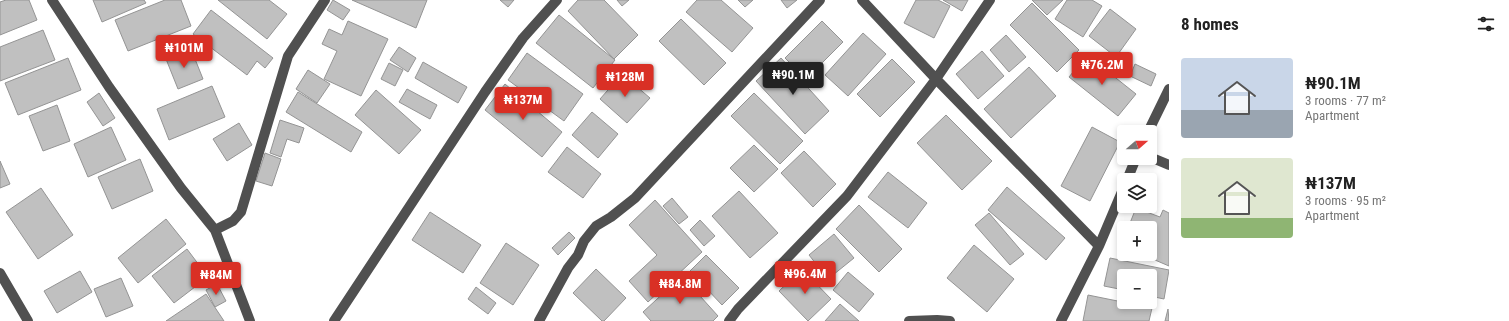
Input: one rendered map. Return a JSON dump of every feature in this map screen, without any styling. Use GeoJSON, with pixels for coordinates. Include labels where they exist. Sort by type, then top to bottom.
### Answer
{"type":"FeatureCollection","features":[{"type":"Feature","properties":{"kind":"street"},"geometry":{"type":"LineString","coordinates":[[52,0],[109,87],[182,188],[215,230],[250,321]]}},
{"type":"Feature","properties":{"kind":"street"},"geometry":{"type":"LineString","coordinates":[[215,230],[233,221],[241,212],[288,56],[325,0]]}},
{"type":"Feature","properties":{"kind":"street"},"geometry":{"type":"LineString","coordinates":[[334,321],[485,92],[523,38],[557,0]]}},
{"type":"Feature","properties":{"kind":"street"},"geometry":{"type":"LineString","coordinates":[[539,321],[568,268],[578,255],[584,241],[596,226],[611,218],[635,198],[820,0]]}},
{"type":"Feature","properties":{"kind":"street"},"geometry":{"type":"LineString","coordinates":[[862,0],[936,79],[1099,246]]}},
{"type":"Feature","properties":{"kind":"street"},"geometry":{"type":"LineString","coordinates":[[730,321],[738,310],[847,196],[936,79],[990,0]]}},
{"type":"Feature","properties":{"kind":"street"},"geometry":{"type":"LineString","coordinates":[[1151,125],[1169,89]]}},
{"type":"Feature","properties":{"kind":"street"},"geometry":{"type":"LineString","coordinates":[[1157,160],[1169,165]]}},
{"type":"Feature","properties":{"kind":"street"},"geometry":{"type":"LineString","coordinates":[[1061,321],[1099,246],[1117,204]]}},
{"type":"Feature","properties":{"kind":"street"},"geometry":{"type":"LineString","coordinates":[[0,273],[28,321]]}},
{"type":"Feature","properties":{"kind":"street"},"geometry":{"type":"LineString","coordinates":[[909,321],[950,321]]}},
{"type":"Feature","properties":{"kind":"building"},"geometry":{"type":"Polygon","coordinates":[[[6,0],[29,0],[37,20],[0,35],[0,2],[6,0]]]}},
{"type":"Feature","properties":{"kind":"building"},"geometry":{"type":"Polygon","coordinates":[[[93,0],[144,0],[146,3],[102,22],[93,0]]]}},
{"type":"Feature","properties":{"kind":"building"},"geometry":{"type":"Polygon","coordinates":[[[165,0],[181,0],[191,26],[128,51],[115,20],[165,0]]]}},
{"type":"Feature","properties":{"kind":"building"},"geometry":{"type":"Polygon","coordinates":[[[218,0],[269,0],[287,14],[267,39],[218,0]]]}},
{"type":"Feature","properties":{"kind":"building"},"geometry":{"type":"Polygon","coordinates":[[[333,0],[350,10],[343,20],[327,10],[333,0]]]}},
{"type":"Feature","properties":{"kind":"building"},"geometry":{"type":"Polygon","coordinates":[[[352,0],[427,0],[416,28],[352,0]]]}},
{"type":"Feature","properties":{"kind":"building"},"geometry":{"type":"Polygon","coordinates":[[[500,0],[514,0],[508,7],[500,0]]]}},
{"type":"Feature","properties":{"kind":"building"},"geometry":{"type":"Polygon","coordinates":[[[578,0],[604,0],[638,35],[614,59],[568,11],[578,0]]]}},
{"type":"Feature","properties":{"kind":"building"},"geometry":{"type":"Polygon","coordinates":[[[617,0],[629,0],[622,6],[617,0]]]}},
{"type":"Feature","properties":{"kind":"building"},"geometry":{"type":"Polygon","coordinates":[[[697,0],[721,0],[753,28],[732,52],[686,12],[697,0]]]}},
{"type":"Feature","properties":{"kind":"building"},"geometry":{"type":"Polygon","coordinates":[[[738,0],[753,0],[745,7],[738,0]]]}},
{"type":"Feature","properties":{"kind":"building"},"geometry":{"type":"Polygon","coordinates":[[[781,0],[797,0],[787,8],[781,0]]]}},
{"type":"Feature","properties":{"kind":"building"},"geometry":{"type":"Polygon","coordinates":[[[916,0],[938,0],[950,6],[934,38],[904,23],[916,0]]]}},
{"type":"Feature","properties":{"kind":"building"},"geometry":{"type":"Polygon","coordinates":[[[943,0],[968,0],[962,11],[943,0]]]}},
{"type":"Feature","properties":{"kind":"building"},"geometry":{"type":"Polygon","coordinates":[[[1032,0],[1063,0],[1047,15],[1032,0]]]}},
{"type":"Feature","properties":{"kind":"building"},"geometry":{"type":"Polygon","coordinates":[[[1067,0],[1092,0],[1102,6],[1083,37],[1055,19],[1067,0]]]}},
{"type":"Feature","properties":{"kind":"building"},"geometry":{"type":"Polygon","coordinates":[[[1032,3],[1079,50],[1057,72],[1010,25],[1032,3]]]}},
{"type":"Feature","properties":{"kind":"building"},"geometry":{"type":"Polygon","coordinates":[[[1110,9],[1136,29],[1116,57],[1089,36],[1110,9]]]}},
{"type":"Feature","properties":{"kind":"building"},"geometry":{"type":"Polygon","coordinates":[[[211,10],[273,58],[265,68],[257,61],[247,75],[193,34],[211,10]]]}},
{"type":"Feature","properties":{"kind":"building"},"geometry":{"type":"Polygon","coordinates":[[[559,15],[615,60],[593,88],[536,43],[559,15]]]}},
{"type":"Feature","properties":{"kind":"building"},"geometry":{"type":"Polygon","coordinates":[[[681,19],[726,63],[704,85],[659,41],[681,19]]]}},
{"type":"Feature","properties":{"kind":"building"},"geometry":{"type":"Polygon","coordinates":[[[348,21],[388,39],[361,96],[324,79],[337,51],[322,44],[329,29],[342,35],[348,21]]]}},
{"type":"Feature","properties":{"kind":"building"},"geometry":{"type":"Polygon","coordinates":[[[822,21],[843,42],[806,79],[785,58],[822,21]]]}},
{"type":"Feature","properties":{"kind":"building"},"geometry":{"type":"Polygon","coordinates":[[[43,30],[55,60],[0,81],[0,47],[43,30]]]}},
{"type":"Feature","properties":{"kind":"building"},"geometry":{"type":"Polygon","coordinates":[[[863,33],[886,54],[848,96],[825,75],[863,33]]]}},
{"type":"Feature","properties":{"kind":"building"},"geometry":{"type":"Polygon","coordinates":[[[1006,35],[1026,57],[1009,72],[990,50],[1006,35]]]}},
{"type":"Feature","properties":{"kind":"building"},"geometry":{"type":"Polygon","coordinates":[[[399,47],[416,58],[408,72],[390,60],[399,47]]]}},
{"type":"Feature","properties":{"kind":"building"},"geometry":{"type":"Polygon","coordinates":[[[191,49],[203,79],[178,89],[166,59],[191,49]]]}},
{"type":"Feature","properties":{"kind":"building"},"geometry":{"type":"Polygon","coordinates":[[[982,51],[1004,76],[978,99],[956,74],[982,51]]]}},
{"type":"Feature","properties":{"kind":"building"},"geometry":{"type":"Polygon","coordinates":[[[527,53],[583,94],[564,121],[508,80],[527,53]]]}},
{"type":"Feature","properties":{"kind":"building"},"geometry":{"type":"Polygon","coordinates":[[[1087,55],[1136,94],[1118,116],[1069,77],[1087,55]]]}},
{"type":"Feature","properties":{"kind":"building"},"geometry":{"type":"Polygon","coordinates":[[[68,58],[81,90],[18,115],[5,83],[68,58]]]}},
{"type":"Feature","properties":{"kind":"building"},"geometry":{"type":"Polygon","coordinates":[[[781,58],[829,111],[805,134],[756,81],[781,58]]]}},
{"type":"Feature","properties":{"kind":"building"},"geometry":{"type":"Polygon","coordinates":[[[892,59],[915,82],[880,117],[857,94],[892,59]]]}},
{"type":"Feature","properties":{"kind":"building"},"geometry":{"type":"Polygon","coordinates":[[[423,62],[467,87],[458,103],[415,78],[423,62]]]}},
{"type":"Feature","properties":{"kind":"building"},"geometry":{"type":"Polygon","coordinates":[[[389,63],[403,70],[395,86],[381,79],[389,63]]]}},
{"type":"Feature","properties":{"kind":"building"},"geometry":{"type":"Polygon","coordinates":[[[1135,64],[1156,74],[1151,86],[1130,76],[1135,64]]]}},
{"type":"Feature","properties":{"kind":"building"},"geometry":{"type":"Polygon","coordinates":[[[1029,67],[1056,96],[1011,138],[984,109],[1029,67]]]}},
{"type":"Feature","properties":{"kind":"building"},"geometry":{"type":"Polygon","coordinates":[[[308,70],[330,84],[317,103],[296,89],[308,70]]]}},
{"type":"Feature","properties":{"kind":"building"},"geometry":{"type":"Polygon","coordinates":[[[622,74],[650,98],[627,123],[600,99],[622,74]]]}},
{"type":"Feature","properties":{"kind":"building"},"geometry":{"type":"Polygon","coordinates":[[[505,84],[562,132],[542,157],[485,110],[505,84]]]}},
{"type":"Feature","properties":{"kind":"building"},"geometry":{"type":"Polygon","coordinates":[[[212,86],[225,117],[169,140],[157,109],[212,86]]]}},
{"type":"Feature","properties":{"kind":"building"},"geometry":{"type":"Polygon","coordinates":[[[407,89],[437,105],[430,119],[399,102],[407,89]]]}},
{"type":"Feature","properties":{"kind":"building"},"geometry":{"type":"Polygon","coordinates":[[[376,90],[421,130],[399,154],[355,115],[376,90]]]}},
{"type":"Feature","properties":{"kind":"building"},"geometry":{"type":"Polygon","coordinates":[[[298,92],[362,132],[351,152],[286,112],[298,92]]]}},
{"type":"Feature","properties":{"kind":"building"},"geometry":{"type":"Polygon","coordinates":[[[99,93],[115,118],[103,126],[87,102],[99,93]]]}},
{"type":"Feature","properties":{"kind":"building"},"geometry":{"type":"Polygon","coordinates":[[[754,93],[803,141],[780,164],[731,116],[754,93]]]}},
{"type":"Feature","properties":{"kind":"building"},"geometry":{"type":"Polygon","coordinates":[[[57,105],[70,141],[43,151],[29,116],[57,105]]]}},
{"type":"Feature","properties":{"kind":"building"},"geometry":{"type":"Polygon","coordinates":[[[592,112],[618,134],[598,158],[572,135],[592,112]]]}},
{"type":"Feature","properties":{"kind":"building"},"geometry":{"type":"Polygon","coordinates":[[[946,115],[992,161],[962,190],[917,143],[946,115]]]}},
{"type":"Feature","properties":{"kind":"building"},"geometry":{"type":"Polygon","coordinates":[[[280,120],[304,128],[299,143],[287,139],[281,157],[270,153],[280,120]]]}},
{"type":"Feature","properties":{"kind":"building"},"geometry":{"type":"Polygon","coordinates":[[[239,123],[252,145],[227,161],[213,139],[239,123]]]}},
{"type":"Feature","properties":{"kind":"building"},"geometry":{"type":"Polygon","coordinates":[[[111,127],[126,160],[88,177],[74,144],[111,127]]]}},
{"type":"Feature","properties":{"kind":"building"},"geometry":{"type":"Polygon","coordinates":[[[1092,127],[1117,140],[1117,148],[1090,201],[1061,186],[1092,127]]]}},
{"type":"Feature","properties":{"kind":"building"},"geometry":{"type":"Polygon","coordinates":[[[754,145],[778,169],[754,192],[730,168],[754,145]]]}},
{"type":"Feature","properties":{"kind":"building"},"geometry":{"type":"Polygon","coordinates":[[[567,147],[601,174],[583,198],[548,172],[567,147]]]}},
{"type":"Feature","properties":{"kind":"building"},"geometry":{"type":"Polygon","coordinates":[[[804,151],[836,184],[813,207],[781,173],[804,151]]]}},
{"type":"Feature","properties":{"kind":"building"},"geometry":{"type":"Polygon","coordinates":[[[265,153],[281,159],[272,186],[256,181],[265,153]]]}},
{"type":"Feature","properties":{"kind":"building"},"geometry":{"type":"Polygon","coordinates":[[[140,159],[153,191],[112,209],[98,177],[140,159]]]}},
{"type":"Feature","properties":{"kind":"building"},"geometry":{"type":"Polygon","coordinates":[[[0,161],[10,184],[0,188],[0,161]]]}},
{"type":"Feature","properties":{"kind":"building"},"geometry":{"type":"Polygon","coordinates":[[[888,172],[927,203],[908,228],[868,197],[888,172]]]}},
{"type":"Feature","properties":{"kind":"building"},"geometry":{"type":"Polygon","coordinates":[[[1007,187],[1065,238],[1046,260],[988,210],[1007,187]]]}},
{"type":"Feature","properties":{"kind":"building"},"geometry":{"type":"Polygon","coordinates":[[[41,188],[73,235],[38,259],[6,212],[41,188]]]}},
{"type":"Feature","properties":{"kind":"building"},"geometry":{"type":"Polygon","coordinates":[[[739,191],[778,233],[750,258],[712,216],[739,191]]]}},
{"type":"Feature","properties":{"kind":"building"},"geometry":{"type":"Polygon","coordinates":[[[672,198],[688,217],[679,224],[663,206],[672,198]]]}},
{"type":"Feature","properties":{"kind":"building"},"geometry":{"type":"Polygon","coordinates":[[[655,200],[702,252],[648,302],[629,281],[657,255],[629,225],[655,200]]]}},
{"type":"Feature","properties":{"kind":"building"},"geometry":{"type":"Polygon","coordinates":[[[859,205],[902,249],[879,272],[836,229],[859,205]]]}},
{"type":"Feature","properties":{"kind":"building"},"geometry":{"type":"Polygon","coordinates":[[[1163,210],[1169,213],[1169,266],[1157,261],[1157,221],[1131,221],[1134,213],[1149,213],[1160,217],[1163,210]]]}},
{"type":"Feature","properties":{"kind":"building"},"geometry":{"type":"Polygon","coordinates":[[[430,212],[481,245],[463,273],[412,240],[430,212]]]}},
{"type":"Feature","properties":{"kind":"building"},"geometry":{"type":"Polygon","coordinates":[[[989,213],[1024,254],[1010,265],[975,225],[989,213]]]}},
{"type":"Feature","properties":{"kind":"building"},"geometry":{"type":"Polygon","coordinates":[[[166,219],[186,244],[138,283],[118,258],[166,219]]]}},
{"type":"Feature","properties":{"kind":"building"},"geometry":{"type":"Polygon","coordinates":[[[700,220],[715,236],[704,246],[690,230],[700,220]]]}},
{"type":"Feature","properties":{"kind":"building"},"geometry":{"type":"Polygon","coordinates":[[[569,232],[575,238],[558,255],[552,248],[569,232]]]}},
{"type":"Feature","properties":{"kind":"building"},"geometry":{"type":"Polygon","coordinates":[[[834,234],[854,258],[828,279],[809,255],[834,234]]]}},
{"type":"Feature","properties":{"kind":"building"},"geometry":{"type":"Polygon","coordinates":[[[506,243],[539,265],[513,305],[480,283],[506,243]]]}},
{"type":"Feature","properties":{"kind":"building"},"geometry":{"type":"Polygon","coordinates":[[[974,245],[1014,279],[987,312],[947,278],[974,245]]]}},
{"type":"Feature","properties":{"kind":"building"},"geometry":{"type":"Polygon","coordinates":[[[187,249],[208,277],[174,303],[152,276],[187,249]]]}},
{"type":"Feature","properties":{"kind":"building"},"geometry":{"type":"Polygon","coordinates":[[[706,255],[739,288],[722,305],[690,271],[706,255]]]}},
{"type":"Feature","properties":{"kind":"building"},"geometry":{"type":"Polygon","coordinates":[[[1110,258],[1117,259],[1117,261],[1125,261],[1169,270],[1164,299],[1157,298],[1157,269],[1117,269],[1117,289],[1104,286],[1110,258]]]}},
{"type":"Feature","properties":{"kind":"building"},"geometry":{"type":"Polygon","coordinates":[[[596,269],[626,298],[604,321],[602,321],[573,293],[596,269]]]}},
{"type":"Feature","properties":{"kind":"building"},"geometry":{"type":"Polygon","coordinates":[[[802,269],[831,299],[808,321],[779,291],[802,269]]]}},
{"type":"Feature","properties":{"kind":"building"},"geometry":{"type":"Polygon","coordinates":[[[80,271],[92,292],[57,313],[44,291],[80,271]]]}},
{"type":"Feature","properties":{"kind":"building"},"geometry":{"type":"Polygon","coordinates":[[[848,272],[874,294],[859,312],[833,290],[848,272]]]}},
{"type":"Feature","properties":{"kind":"building"},"geometry":{"type":"Polygon","coordinates":[[[682,276],[718,316],[713,321],[651,321],[643,312],[682,276]]]}},
{"type":"Feature","properties":{"kind":"building"},"geometry":{"type":"Polygon","coordinates":[[[121,278],[133,306],[106,317],[94,289],[121,278]]]}},
{"type":"Feature","properties":{"kind":"building"},"geometry":{"type":"Polygon","coordinates":[[[217,284],[226,301],[215,307],[206,290],[217,284]]]}},
{"type":"Feature","properties":{"kind":"building"},"geometry":{"type":"Polygon","coordinates":[[[476,287],[496,303],[488,314],[468,299],[476,287]]]}},
{"type":"Feature","properties":{"kind":"building"},"geometry":{"type":"Polygon","coordinates":[[[206,294],[224,321],[166,321],[206,294]]]}},
{"type":"Feature","properties":{"kind":"building"},"geometry":{"type":"Polygon","coordinates":[[[1088,295],[1117,301],[1117,309],[1152,309],[1149,321],[1083,321],[1088,295]]]}},
{"type":"Feature","properties":{"kind":"building"},"geometry":{"type":"Polygon","coordinates":[[[840,304],[859,321],[825,321],[840,304]]]}},
{"type":"Feature","properties":{"kind":"building"},"geometry":{"type":"Polygon","coordinates":[[[1168,309],[1169,321],[1165,321],[1168,309]]]}}]}
